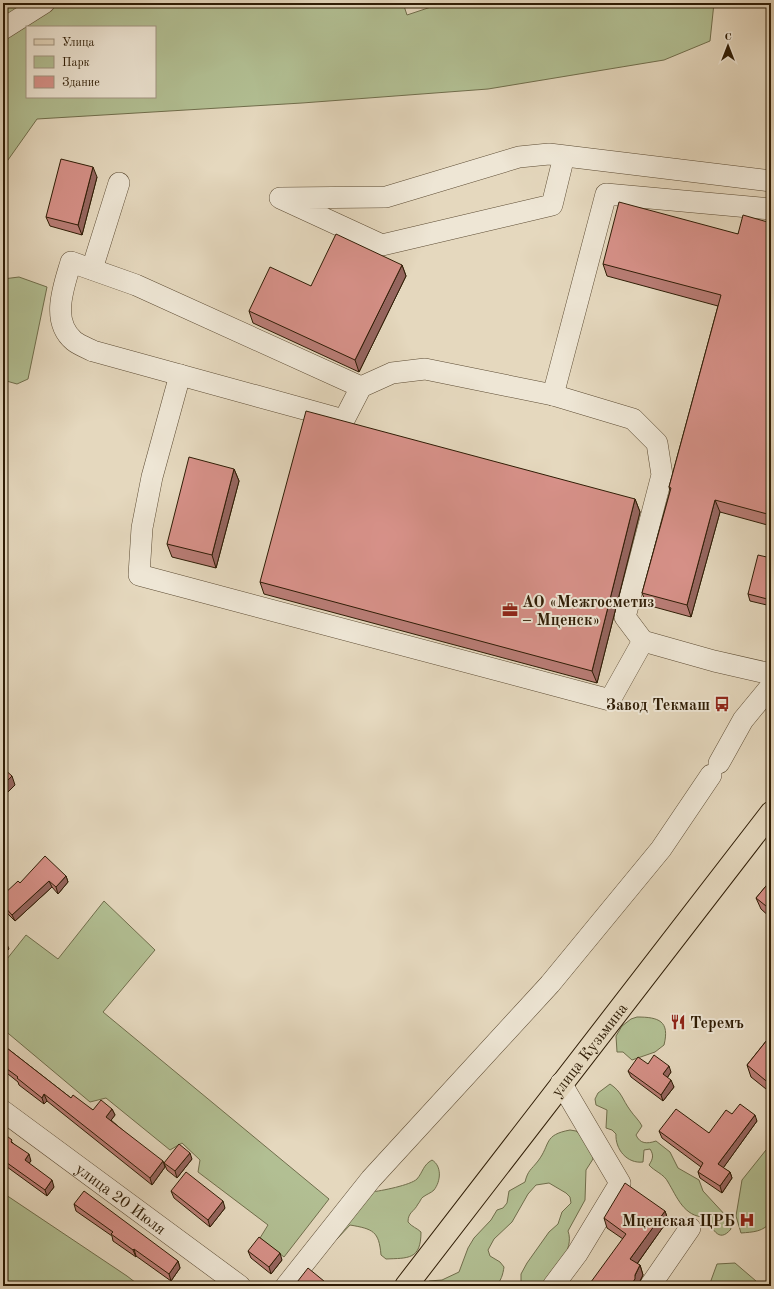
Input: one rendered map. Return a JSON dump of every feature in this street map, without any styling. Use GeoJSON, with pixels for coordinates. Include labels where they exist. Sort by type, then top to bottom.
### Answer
{"type":"FeatureCollection","features":[{"type":"Feature","properties":{"kind":"main road","name":"улица Кузьмина"},"geometry":{"type":"LineString","coordinates":[[406,1286],[561,1083],[771,813]]}},
{"type":"Feature","properties":{"kind":"street"},"geometry":{"type":"LineString","coordinates":[[3,29],[44,3]]}},
{"type":"Feature","properties":{"kind":"street"},"geometry":{"type":"LineString","coordinates":[[564,156],[552,205],[382,245],[280,198],[386,198],[519,157],[549,154],[771,182]]}},
{"type":"Feature","properties":{"kind":"street"},"geometry":{"type":"LineString","coordinates":[[92,269],[119,183]]}},
{"type":"Feature","properties":{"kind":"street"},"geometry":{"type":"LineString","coordinates":[[553,395],[606,194],[771,209]]}},
{"type":"Feature","properties":{"kind":"street"},"geometry":{"type":"LineString","coordinates":[[361,387],[136,285],[71,262],[60,310],[63,327],[74,341],[94,351],[180,375],[344,420],[361,387],[392,373],[425,369],[553,395],[634,419],[657,442],[662,475],[625,617],[643,641],[714,661],[771,674]]}},
{"type":"Feature","properties":{"kind":"street"},"geometry":{"type":"LineString","coordinates":[[180,375],[152,478],[142,528],[139,576],[610,700],[643,641]]}},
{"type":"Feature","properties":{"kind":"street"},"geometry":{"type":"LineString","coordinates":[[286,1286],[372,1179],[550,984],[660,849],[715,769],[743,720],[771,686]]}},
{"type":"Feature","properties":{"kind":"street"},"geometry":{"type":"LineString","coordinates":[[553,1286],[577,1254],[620,1183],[561,1083]]}},
{"type":"Feature","properties":{"kind":"street","name":"улица 20 Июля"},"geometry":{"type":"LineString","coordinates":[[3,1112],[240,1286]]}},
{"type":"Feature","properties":{"kind":"street"},"geometry":{"type":"LineString","coordinates":[[650,1286],[690,1228]]}},
{"type":"Feature","properties":{"kind":"green space"},"geometry":{"type":"Polygon","coordinates":[[[3,3],[403,3],[407,15],[443,3],[714,3],[710,41],[664,60],[488,89],[302,103],[37,119],[3,167],[3,3]]]}},
{"type":"Feature","properties":{"kind":"green space"},"geometry":{"type":"Polygon","coordinates":[[[19,277],[47,287],[28,379],[17,384],[3,380],[3,279],[19,277]]]}},
{"type":"Feature","properties":{"kind":"green space"},"geometry":{"type":"Polygon","coordinates":[[[104,901],[155,950],[103,1012],[329,1199],[284,1257],[260,1238],[268,1225],[198,1172],[200,1160],[182,1143],[170,1150],[106,1098],[90,1102],[3,1029],[3,964],[26,935],[58,959],[104,901]]]}},
{"type":"Feature","properties":{"kind":"green space"},"geometry":{"type":"Polygon","coordinates":[[[637,1017],[651,1018],[661,1022],[664,1026],[665,1037],[664,1045],[655,1052],[632,1060],[623,1052],[617,1052],[616,1036],[622,1026],[631,1019],[637,1017]]]}},
{"type":"Feature","properties":{"kind":"green space"},"geometry":{"type":"Polygon","coordinates":[[[610,1084],[619,1093],[642,1126],[636,1135],[638,1138],[642,1142],[650,1143],[656,1141],[670,1152],[678,1168],[699,1180],[703,1191],[727,1217],[731,1229],[722,1235],[719,1235],[705,1217],[692,1214],[686,1210],[678,1200],[666,1179],[649,1165],[652,1157],[650,1149],[644,1150],[643,1162],[632,1161],[623,1154],[616,1140],[616,1134],[612,1130],[606,1128],[607,1110],[596,1105],[595,1099],[598,1093],[610,1084]]]}},
{"type":"Feature","properties":{"kind":"green space"},"geometry":{"type":"Polygon","coordinates":[[[570,1130],[576,1131],[590,1142],[593,1159],[586,1170],[585,1200],[568,1231],[569,1246],[558,1267],[543,1286],[521,1286],[521,1274],[549,1232],[558,1224],[562,1212],[571,1203],[570,1197],[566,1193],[549,1183],[536,1185],[528,1194],[512,1222],[494,1239],[488,1250],[490,1256],[500,1262],[504,1267],[501,1278],[495,1286],[425,1286],[429,1281],[442,1280],[459,1272],[468,1248],[474,1238],[491,1220],[497,1210],[503,1208],[507,1203],[509,1191],[525,1182],[529,1172],[542,1155],[551,1138],[561,1132],[570,1130]]]}},
{"type":"Feature","properties":{"kind":"green space"},"geometry":{"type":"Polygon","coordinates":[[[771,1147],[771,1221],[762,1229],[754,1232],[741,1233],[736,1216],[742,1180],[766,1150],[771,1147]]]}},
{"type":"Feature","properties":{"kind":"green space"},"geometry":{"type":"Polygon","coordinates":[[[432,1160],[438,1166],[438,1182],[432,1192],[422,1198],[408,1219],[410,1224],[421,1232],[419,1248],[416,1253],[407,1257],[386,1259],[381,1255],[379,1241],[373,1232],[364,1228],[350,1225],[337,1239],[331,1241],[371,1192],[396,1187],[414,1181],[432,1160]]]}},
{"type":"Feature","properties":{"kind":"green space"},"geometry":{"type":"Polygon","coordinates":[[[3,1193],[127,1276],[140,1286],[3,1286],[3,1193]]]}},
{"type":"Feature","properties":{"kind":"green space"},"geometry":{"type":"Polygon","coordinates":[[[735,1263],[756,1281],[757,1286],[709,1286],[717,1264],[735,1263]]]}},
{"type":"Feature","properties":{"kind":"building"},"geometry":{"type":"Polygon","coordinates":[[[61,159],[93,167],[78,225],[46,217],[61,159]]]}},
{"type":"Feature","properties":{"kind":"building"},"geometry":{"type":"Polygon","coordinates":[[[619,202],[738,234],[743,215],[771,223],[771,515],[715,500],[687,605],[642,593],[721,295],[603,264],[619,202]]]}},
{"type":"Feature","properties":{"kind":"building"},"geometry":{"type":"Polygon","coordinates":[[[336,234],[402,265],[355,360],[249,311],[270,267],[311,286],[336,234]]]}},
{"type":"Feature","properties":{"kind":"building"},"geometry":{"type":"Polygon","coordinates":[[[306,411],[635,499],[592,671],[260,582],[306,411]]]}},
{"type":"Feature","properties":{"kind":"building"},"geometry":{"type":"Polygon","coordinates":[[[189,457],[234,469],[212,555],[167,544],[189,457]]]}},
{"type":"Feature","properties":{"kind":"building"},"geometry":{"type":"Polygon","coordinates":[[[758,555],[771,558],[771,600],[748,594],[758,555]]]}},
{"type":"Feature","properties":{"kind":"building"},"geometry":{"type":"Polygon","coordinates":[[[3,768],[12,776],[3,785],[3,768]]]}},
{"type":"Feature","properties":{"kind":"building"},"geometry":{"type":"Polygon","coordinates":[[[45,856],[66,876],[56,887],[49,881],[12,915],[3,905],[3,895],[18,881],[20,883],[45,856]]]}},
{"type":"Feature","properties":{"kind":"building"},"geometry":{"type":"Polygon","coordinates":[[[771,880],[771,910],[756,898],[771,880]]]}},
{"type":"Feature","properties":{"kind":"building"},"geometry":{"type":"Polygon","coordinates":[[[3,939],[6,942],[3,946],[3,939]]]}},
{"type":"Feature","properties":{"kind":"building"},"geometry":{"type":"Polygon","coordinates":[[[771,1035],[771,1085],[747,1065],[771,1035]]]}},
{"type":"Feature","properties":{"kind":"building"},"geometry":{"type":"Polygon","coordinates":[[[3,1045],[71,1098],[73,1095],[93,1110],[101,1100],[112,1109],[106,1117],[163,1161],[150,1178],[44,1094],[42,1098],[3,1066],[3,1045]]]}},
{"type":"Feature","properties":{"kind":"building"},"geometry":{"type":"Polygon","coordinates":[[[654,1055],[669,1066],[663,1074],[671,1080],[661,1095],[628,1071],[638,1057],[648,1064],[654,1055]]]}},
{"type":"Feature","properties":{"kind":"building"},"geometry":{"type":"Polygon","coordinates":[[[740,1104],[755,1115],[718,1164],[730,1172],[720,1186],[698,1172],[703,1163],[659,1131],[676,1109],[709,1133],[726,1110],[732,1114],[740,1104]]]}},
{"type":"Feature","properties":{"kind":"building"},"geometry":{"type":"Polygon","coordinates":[[[3,1133],[12,1140],[11,1142],[29,1154],[25,1160],[52,1180],[45,1190],[3,1160],[3,1133]]]}},
{"type":"Feature","properties":{"kind":"building"},"geometry":{"type":"Polygon","coordinates":[[[179,1144],[190,1153],[175,1171],[164,1163],[179,1144]]]}},
{"type":"Feature","properties":{"kind":"building"},"geometry":{"type":"Polygon","coordinates":[[[186,1172],[223,1201],[208,1220],[171,1191],[186,1172]]]}},
{"type":"Feature","properties":{"kind":"building"},"geometry":{"type":"Polygon","coordinates":[[[625,1183],[665,1211],[630,1259],[640,1265],[635,1275],[635,1279],[630,1286],[588,1286],[626,1234],[604,1218],[625,1183]]]}},
{"type":"Feature","properties":{"kind":"building"},"geometry":{"type":"Polygon","coordinates":[[[84,1191],[178,1261],[169,1274],[111,1234],[113,1232],[74,1204],[84,1191]]]}},
{"type":"Feature","properties":{"kind":"building"},"geometry":{"type":"Polygon","coordinates":[[[259,1237],[280,1253],[269,1267],[248,1251],[259,1237]]]}},
{"type":"Feature","properties":{"kind":"building"},"geometry":{"type":"Polygon","coordinates":[[[308,1268],[330,1286],[294,1286],[308,1268]]]}},
{"type":"Feature","properties":{"kind":"place","name":"АО «Межгосметиз – Мценск»"},"geometry":{"type":"Point","coordinates":[510,610]}},
{"type":"Feature","properties":{"kind":"place","name":"Завод Текмаш"},"geometry":{"type":"Point","coordinates":[722,704]}},
{"type":"Feature","properties":{"kind":"place","name":"Теремъ"},"geometry":{"type":"Point","coordinates":[678,1022]}},
{"type":"Feature","properties":{"kind":"place","name":"Мценская ЦРБ"},"geometry":{"type":"Point","coordinates":[747,1220]}}]}
